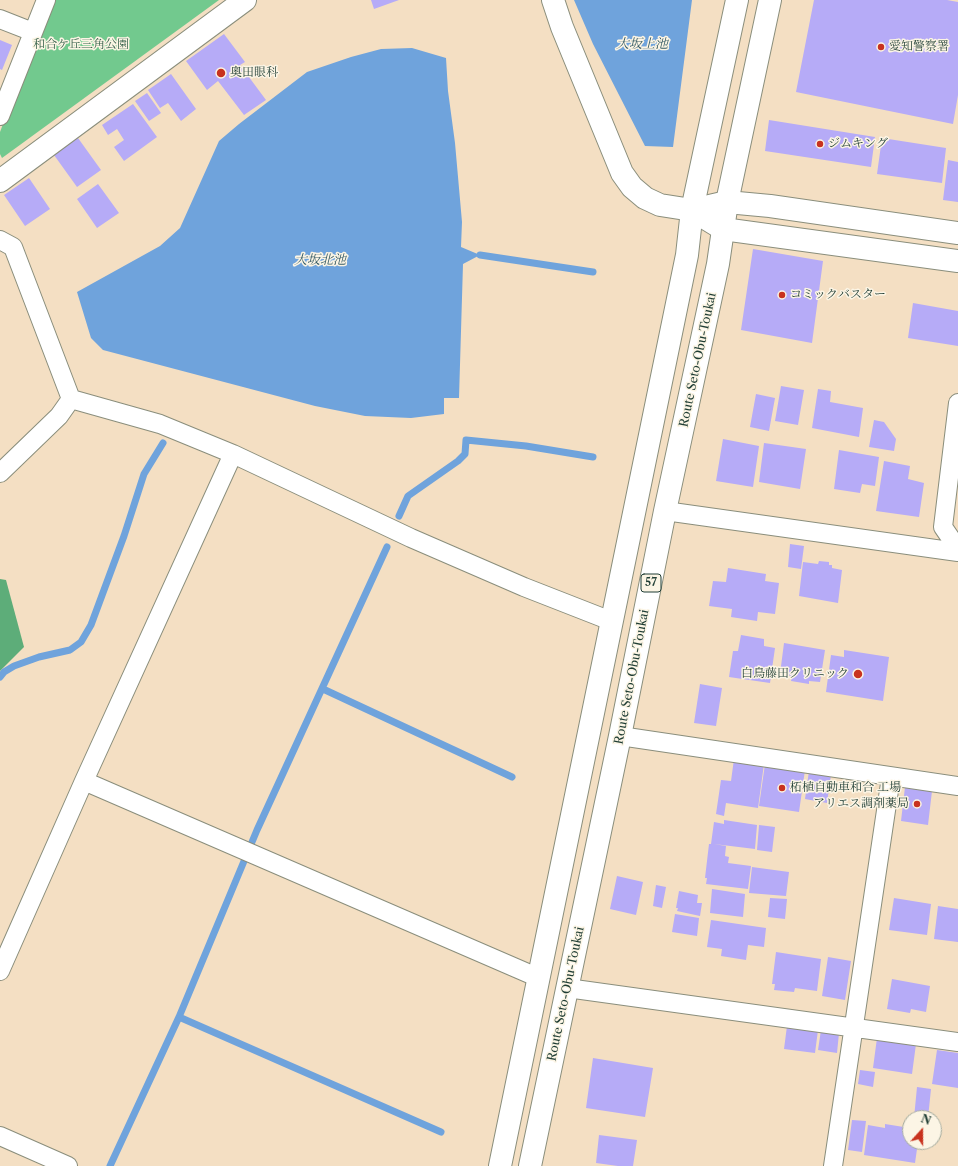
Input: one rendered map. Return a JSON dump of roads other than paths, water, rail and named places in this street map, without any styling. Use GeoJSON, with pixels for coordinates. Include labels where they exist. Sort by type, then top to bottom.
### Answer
{"type":"FeatureCollection","features":[{"type":"Feature","properties":{"kind":"main road"},"geometry":{"type":"LineString","coordinates":[[1,177],[245,0]]}},
{"type":"Feature","properties":{"kind":"main road"},"geometry":{"type":"LineString","coordinates":[[553,0],[562,27],[622,173],[632,187],[645,198],[660,205],[692,210],[727,202],[770,206],[958,233]]}},
{"type":"Feature","properties":{"kind":"main road"},"geometry":{"type":"LineString","coordinates":[[500,1166],[686,255],[692,210],[737,0]]}},
{"type":"Feature","properties":{"kind":"main road","name":"Route Seto-Obu-Toukai"},"geometry":{"type":"LineString","coordinates":[[530,1166],[620,736],[665,511],[718,264],[727,202],[770,0]]}},
{"type":"Feature","properties":{"kind":"main road"},"geometry":{"type":"LineString","coordinates":[[692,210],[723,229],[958,261]]}},
{"type":"Feature","properties":{"kind":"street"},"geometry":{"type":"LineString","coordinates":[[0,116],[46,0]]}},
{"type":"Feature","properties":{"kind":"street"},"geometry":{"type":"LineString","coordinates":[[0,18],[33,32]]}},
{"type":"Feature","properties":{"kind":"street"},"geometry":{"type":"LineString","coordinates":[[0,240],[13,247],[71,398]]}},
{"type":"Feature","properties":{"kind":"street"},"geometry":{"type":"LineString","coordinates":[[71,398],[160,424],[233,454],[411,538],[524,587],[611,621]]}},
{"type":"Feature","properties":{"kind":"street"},"geometry":{"type":"LineString","coordinates":[[0,473],[59,416],[71,398]]}},
{"type":"Feature","properties":{"kind":"street"},"geometry":{"type":"LineString","coordinates":[[958,403],[956,436],[942,527],[958,550]]}},
{"type":"Feature","properties":{"kind":"street"},"geometry":{"type":"LineString","coordinates":[[0,971],[84,781],[233,454]]}},
{"type":"Feature","properties":{"kind":"street"},"geometry":{"type":"LineString","coordinates":[[665,511],[958,550]]}},
{"type":"Feature","properties":{"kind":"street"},"geometry":{"type":"LineString","coordinates":[[620,736],[958,786]]}},
{"type":"Feature","properties":{"kind":"street"},"geometry":{"type":"LineString","coordinates":[[833,1166],[891,777]]}},
{"type":"Feature","properties":{"kind":"street"},"geometry":{"type":"LineString","coordinates":[[84,781],[539,978]]}},
{"type":"Feature","properties":{"kind":"street"},"geometry":{"type":"LineString","coordinates":[[568,988],[958,1042]]}},
{"type":"Feature","properties":{"kind":"street"},"geometry":{"type":"LineString","coordinates":[[0,1136],[68,1166]]}},
{"type":"Feature","properties":{"kind":"water","name":"大坂上池"},"geometry":{"type":"Polygon","coordinates":[[[574,0],[692,0],[673,147],[645,146],[593,44],[574,0]]]}},
{"type":"Feature","properties":{"kind":"water","name":"大坂北池"},"geometry":{"type":"Polygon","coordinates":[[[412,48],[446,58],[448,91],[455,143],[462,222],[461,247],[480,255],[463,264],[459,398],[444,398],[444,414],[411,418],[365,416],[315,406],[103,350],[91,338],[77,292],[160,246],[180,228],[219,141],[307,72],[351,57],[381,49],[412,48]]]}},
{"type":"Feature","properties":{"kind":"waterway"},"geometry":{"type":"LineString","coordinates":[[480,255],[593,272]]}},
{"type":"Feature","properties":{"kind":"waterway"},"geometry":{"type":"LineString","coordinates":[[399,516],[408,496],[458,461],[465,454],[466,440],[526,446],[593,457]]}},
{"type":"Feature","properties":{"kind":"waterway"},"geometry":{"type":"LineString","coordinates":[[0,677],[4,672],[14,666],[39,657],[70,650],[81,642],[91,625],[124,536],[144,474],[163,443]]}},
{"type":"Feature","properties":{"kind":"waterway"},"geometry":{"type":"LineString","coordinates":[[110,1166],[179,1017],[257,830],[387,547]]}},
{"type":"Feature","properties":{"kind":"waterway"},"geometry":{"type":"LineString","coordinates":[[323,689],[512,777]]}},
{"type":"Feature","properties":{"kind":"waterway"},"geometry":{"type":"LineString","coordinates":[[179,1017],[441,1132]]}},
{"type":"Feature","properties":{"kind":"place","name":"愛知警察署"},"geometry":{"type":"Point","coordinates":[881,47]}},
{"type":"Feature","properties":{"kind":"place","name":"奥田眼科"},"geometry":{"type":"Point","coordinates":[221,73]}},
{"type":"Feature","properties":{"kind":"place","name":"ジムキング"},"geometry":{"type":"Point","coordinates":[820,144]}},
{"type":"Feature","properties":{"kind":"place","name":"コミックバスター"},"geometry":{"type":"Point","coordinates":[782,295]}},
{"type":"Feature","properties":{"kind":"place","name":"白鳥藤田クリニック"},"geometry":{"type":"Point","coordinates":[858,674]}},
{"type":"Feature","properties":{"kind":"place","name":"柘植自動車和合 工場"},"geometry":{"type":"Point","coordinates":[782,788]}},
{"type":"Feature","properties":{"kind":"place","name":"アリエス調剤薬局"},"geometry":{"type":"Point","coordinates":[917,804]}},
{"type":"Feature","properties":{"kind":"park label","name":"和合ケ丘三角公園"},"geometry":{"type":"Point","coordinates":[81,45]}}]}
